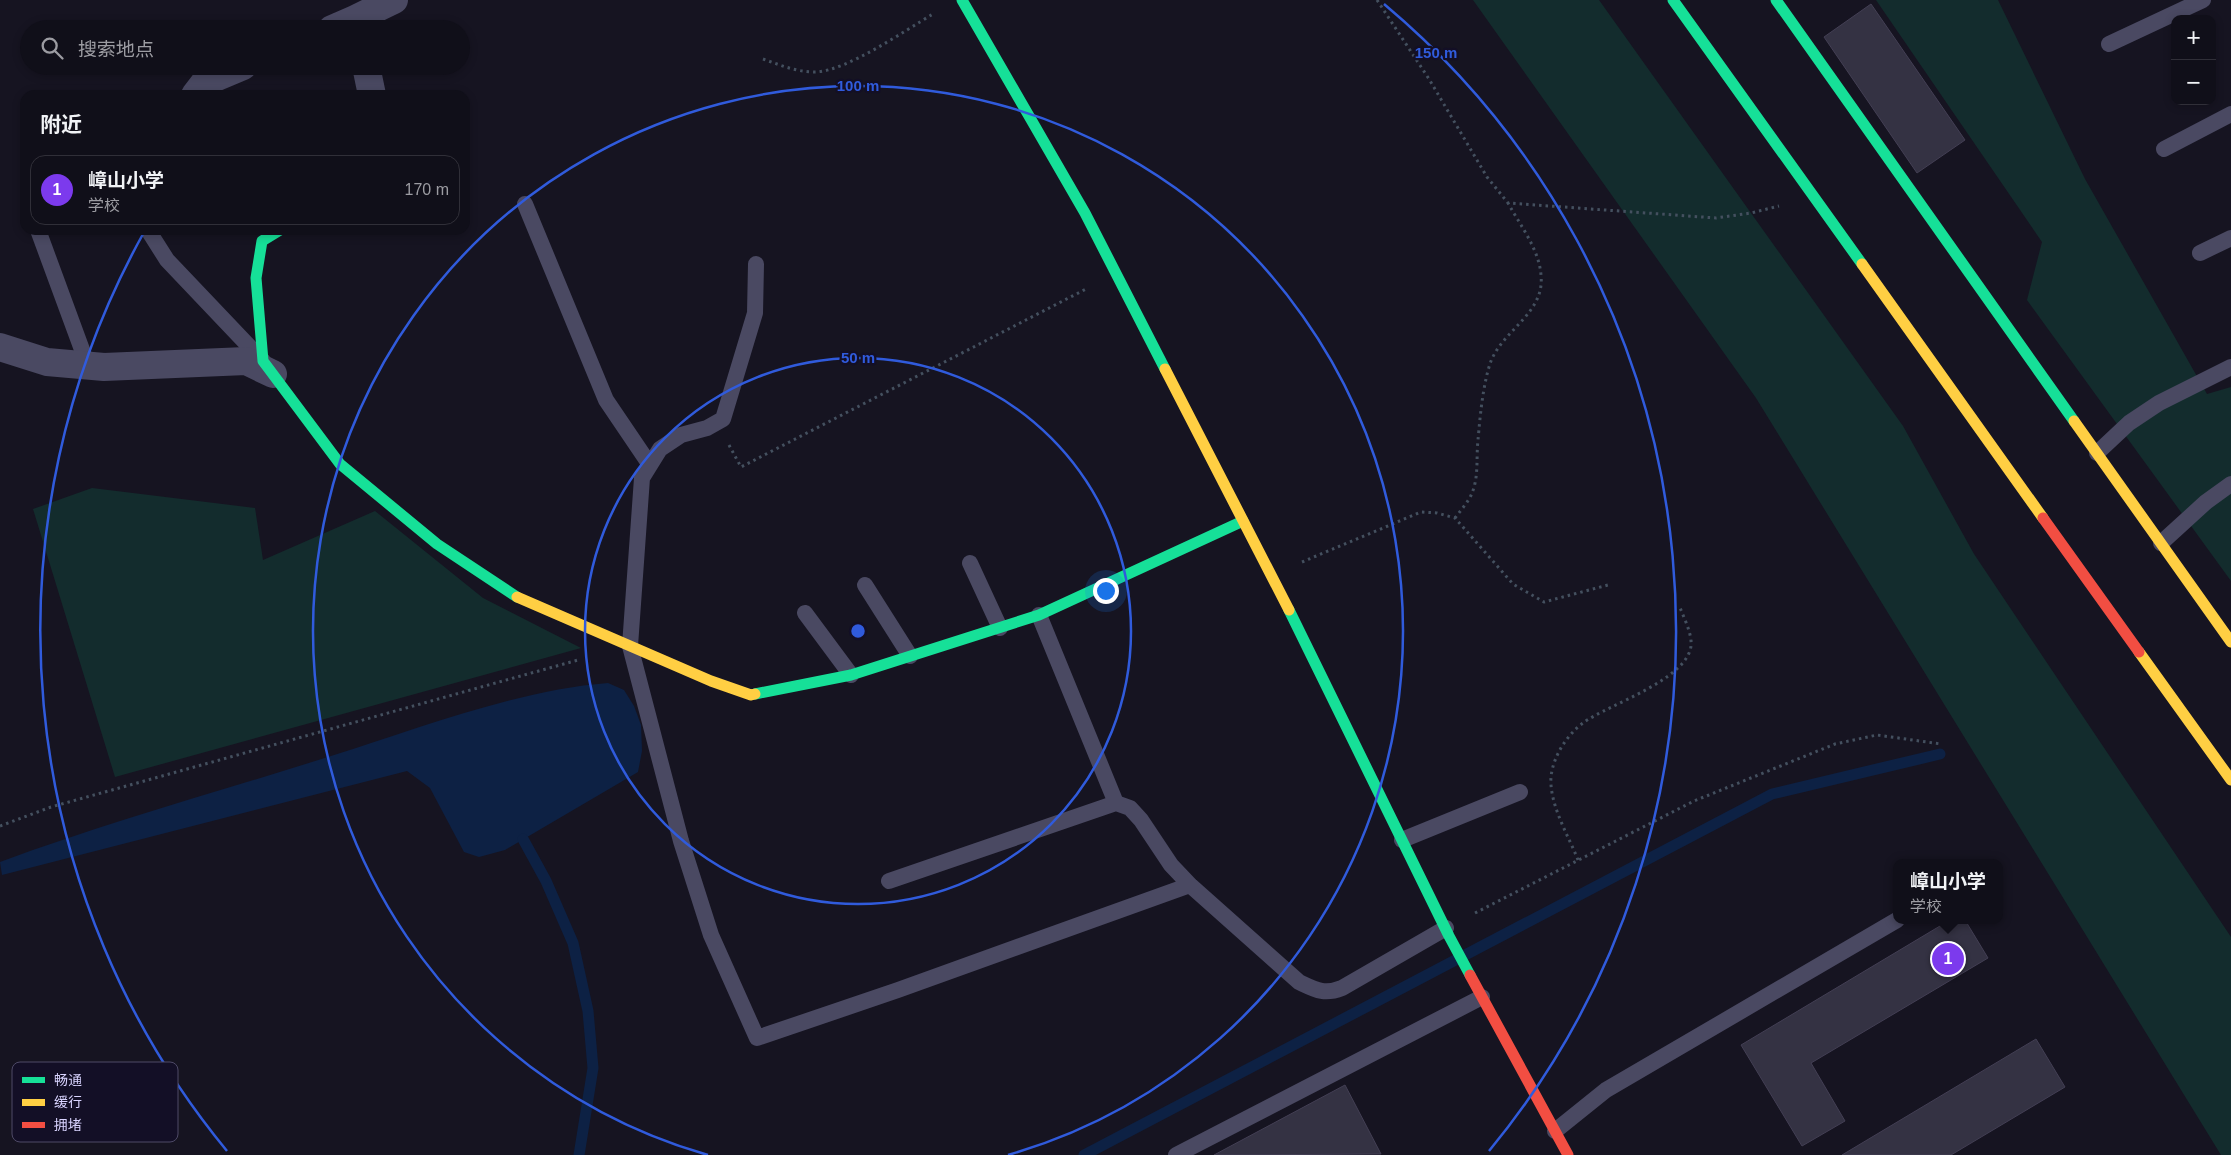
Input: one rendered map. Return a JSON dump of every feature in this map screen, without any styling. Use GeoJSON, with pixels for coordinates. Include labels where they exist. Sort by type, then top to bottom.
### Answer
{"type":"FeatureCollection","features":[{"type":"Feature","properties":{"kind":"main road"},"geometry":{"type":"LineString","coordinates":[[962,0],[1085,213],[1244,521],[1448,932],[1568,1155]]}},
{"type":"Feature","properties":{"kind":"main road"},"geometry":{"type":"LineString","coordinates":[[1673,0],[2231,780]]}},
{"type":"Feature","properties":{"kind":"main road"},"geometry":{"type":"LineString","coordinates":[[1776,0],[2231,642]]}},
{"type":"Feature","properties":{"kind":"main road"},"geometry":{"type":"LineString","coordinates":[[265,235],[256,278],[268,368],[340,464],[437,544],[513,595],[711,681],[751,695],[851,676],[1039,616],[1244,521]]}},
{"type":"Feature","properties":{"kind":"street"},"geometry":{"type":"LineString","coordinates":[[359,20],[394,0]]}},
{"type":"Feature","properties":{"kind":"street"},"geometry":{"type":"LineString","coordinates":[[199,90],[205,82],[222,75]]}},
{"type":"Feature","properties":{"kind":"street"},"geometry":{"type":"LineString","coordinates":[[368,75],[371,90]]}},
{"type":"Feature","properties":{"kind":"street"},"geometry":{"type":"LineString","coordinates":[[0,347],[47,362],[88,366],[104,367],[246,361],[268,368]]}},
{"type":"Feature","properties":{"kind":"lane"},"geometry":{"type":"LineString","coordinates":[[2109,44],[2203,0]]}},
{"type":"Feature","properties":{"kind":"lane"},"geometry":{"type":"LineString","coordinates":[[2164,149],[2231,114]]}},
{"type":"Feature","properties":{"kind":"lane"},"geometry":{"type":"LineString","coordinates":[[525,204],[606,400],[650,465]]}},
{"type":"Feature","properties":{"kind":"lane"},"geometry":{"type":"LineString","coordinates":[[40,235],[88,366]]}},
{"type":"Feature","properties":{"kind":"lane"},"geometry":{"type":"LineString","coordinates":[[151,235],[167,260],[268,368]]}},
{"type":"Feature","properties":{"kind":"lane"},"geometry":{"type":"LineString","coordinates":[[2200,253],[2231,238]]}},
{"type":"Feature","properties":{"kind":"lane"},"geometry":{"type":"LineString","coordinates":[[756,264],[755,313],[723,419],[707,428],[681,435],[660,449],[642,478],[630,646],[680,841],[711,936],[757,1038],[898,990],[1190,885]]}},
{"type":"Feature","properties":{"kind":"lane"},"geometry":{"type":"LineString","coordinates":[[2097,453],[2129,423],[2159,402],[2231,367]]}},
{"type":"Feature","properties":{"kind":"lane"},"geometry":{"type":"LineString","coordinates":[[2160,543],[2206,502],[2231,484]]}},
{"type":"Feature","properties":{"kind":"lane"},"geometry":{"type":"LineString","coordinates":[[970,563],[1000,628]]}},
{"type":"Feature","properties":{"kind":"lane"},"geometry":{"type":"LineString","coordinates":[[865,585],[910,656]]}},
{"type":"Feature","properties":{"kind":"lane"},"geometry":{"type":"LineString","coordinates":[[805,613],[851,676]]}},
{"type":"Feature","properties":{"kind":"lane"},"geometry":{"type":"LineString","coordinates":[[1039,616],[1116,803]]}},
{"type":"Feature","properties":{"kind":"lane"},"geometry":{"type":"LineString","coordinates":[[1402,840],[1520,792]]}},
{"type":"Feature","properties":{"kind":"lane"},"geometry":{"type":"LineString","coordinates":[[889,880],[1116,803],[1130,808],[1136,814],[1171,864],[1190,885],[1299,982],[1315,990],[1329,993],[1342,988],[1448,932]]}},
{"type":"Feature","properties":{"kind":"lane"},"geometry":{"type":"LineString","coordinates":[[1555,1130],[1606,1090],[1893,922]]}},
{"type":"Feature","properties":{"kind":"lane"},"geometry":{"type":"LineString","coordinates":[[1176,1155],[1479,991]]}},
{"type":"Feature","properties":{"kind":"path"},"geometry":{"type":"LineString","coordinates":[[1377,0],[1429,79],[1486,177],[1508,203],[1536,254],[1542,275],[1540,296],[1528,316],[1506,337],[1491,361],[1484,391],[1476,474],[1472,494],[1455,518]]}},
{"type":"Feature","properties":{"kind":"path"},"geometry":{"type":"LineString","coordinates":[[763,59],[793,70],[816,72],[834,68],[852,60],[934,14]]}},
{"type":"Feature","properties":{"kind":"path"},"geometry":{"type":"LineString","coordinates":[[1508,203],[1716,218],[1751,213],[1814,196]]}},
{"type":"Feature","properties":{"kind":"path"},"geometry":{"type":"LineString","coordinates":[[718,422],[741,467],[1116,273]]}},
{"type":"Feature","properties":{"kind":"path"},"geometry":{"type":"LineString","coordinates":[[1271,575],[1421,512],[1437,513],[1455,518],[1513,584],[1544,602],[1608,585]]}},
{"type":"Feature","properties":{"kind":"path"},"geometry":{"type":"LineString","coordinates":[[1578,860],[1556,807],[1551,784],[1554,761],[1566,740],[1582,723],[1646,691],[1672,674],[1687,657],[1692,642],[1679,605]]}},
{"type":"Feature","properties":{"kind":"path"},"geometry":{"type":"LineString","coordinates":[[0,826],[51,807],[583,659]]}},
{"type":"Feature","properties":{"kind":"path"},"geometry":{"type":"LineString","coordinates":[[1448,932],[1578,860],[1694,801],[1835,744],[1876,734],[1941,744]]}},
{"type":"Feature","properties":{"kind":"green space"},"geometry":{"type":"Polygon","coordinates":[[[1473,0],[1599,0],[1903,426],[1974,554],[2231,937],[2231,1155],[2221,1155],[1756,398],[1473,0]]]}},
{"type":"Feature","properties":{"kind":"green space"},"geometry":{"type":"Polygon","coordinates":[[[1876,0],[1998,0],[2085,179],[2207,394],[2231,387],[2231,581],[2027,300],[2042,242],[1876,0]]]}},
{"type":"Feature","properties":{"kind":"green space"},"geometry":{"type":"Polygon","coordinates":[[[92,488],[255,508],[263,560],[375,511],[483,598],[581,648],[115,777],[33,509],[92,488]]]}},
{"type":"Feature","properties":{"kind":"water"},"geometry":{"type":"Polygon","coordinates":[[[608,683],[624,690],[634,706],[641,725],[642,751],[638,772],[505,850],[479,857],[464,852],[430,788],[407,771],[2,875],[0,862],[123,820],[503,702],[574,687],[608,683]]]}},
{"type":"Feature","properties":{"kind":"building"},"geometry":{"type":"Polygon","coordinates":[[[1871,4],[1965,140],[1917,173],[1824,37],[1871,4]]]}},
{"type":"Feature","properties":{"kind":"building"},"geometry":{"type":"Polygon","coordinates":[[[1943,924],[1967,924],[1988,958],[1811,1063],[1845,1121],[1802,1146],[1741,1045],[1943,924]]]}},
{"type":"Feature","properties":{"kind":"building"},"geometry":{"type":"Polygon","coordinates":[[[2036,1039],[2065,1087],[1951,1155],[1842,1155],[2036,1039]]]}},
{"type":"Feature","properties":{"kind":"building"},"geometry":{"type":"Polygon","coordinates":[[[1345,1085],[1381,1154],[1214,1155],[1345,1085]]]}},
{"type":"Feature","properties":{"kind":"waterway"},"geometry":{"type":"LineString","coordinates":[[1084,1155],[1772,794],[1940,754]]}},
{"type":"Feature","properties":{"kind":"waterway"},"geometry":{"type":"LineString","coordinates":[[523,839],[546,881],[573,943],[588,1011],[593,1068],[579,1155]]}},
{"type":"Feature","properties":{"kind":"traffic: fast"},"geometry":{"type":"LineString","coordinates":[[962,0],[1085,213],[1165,369]]}},
{"type":"Feature","properties":{"kind":"traffic: fast"},"geometry":{"type":"LineString","coordinates":[[1673,0],[1862,264]]}},
{"type":"Feature","properties":{"kind":"traffic: fast"},"geometry":{"type":"LineString","coordinates":[[1776,0],[2074,421]]}},
{"type":"Feature","properties":{"kind":"traffic: fast"},"geometry":{"type":"LineString","coordinates":[[272,235],[262,241],[256,278],[263,361],[340,464],[437,544],[517,597]]}},
{"type":"Feature","properties":{"kind":"traffic: fast"},"geometry":{"type":"LineString","coordinates":[[755,694],[851,675],[1039,615],[1243,521]]}},
{"type":"Feature","properties":{"kind":"traffic: fast"},"geometry":{"type":"LineString","coordinates":[[1289,610],[1470,975]]}},
{"type":"Feature","properties":{"kind":"traffic: slow"},"geometry":{"type":"LineString","coordinates":[[1862,264],[2043,518]]}},
{"type":"Feature","properties":{"kind":"traffic: slow"},"geometry":{"type":"LineString","coordinates":[[1165,369],[1289,610]]}},
{"type":"Feature","properties":{"kind":"traffic: slow"},"geometry":{"type":"LineString","coordinates":[[2074,421],[2231,642]]}},
{"type":"Feature","properties":{"kind":"traffic: slow"},"geometry":{"type":"LineString","coordinates":[[517,597],[711,681],[751,695],[755,694]]}},
{"type":"Feature","properties":{"kind":"traffic: slow"},"geometry":{"type":"LineString","coordinates":[[2139,652],[2231,780]]}},
{"type":"Feature","properties":{"kind":"traffic: jam"},"geometry":{"type":"LineString","coordinates":[[2043,518],[2139,652]]}},
{"type":"Feature","properties":{"kind":"traffic: jam"},"geometry":{"type":"LineString","coordinates":[[1470,975],[1568,1155]]}},
{"type":"Feature","properties":{"kind":"place","name":"嶂山小学"},"geometry":{"type":"Point","coordinates":[1948,959]}}]}
